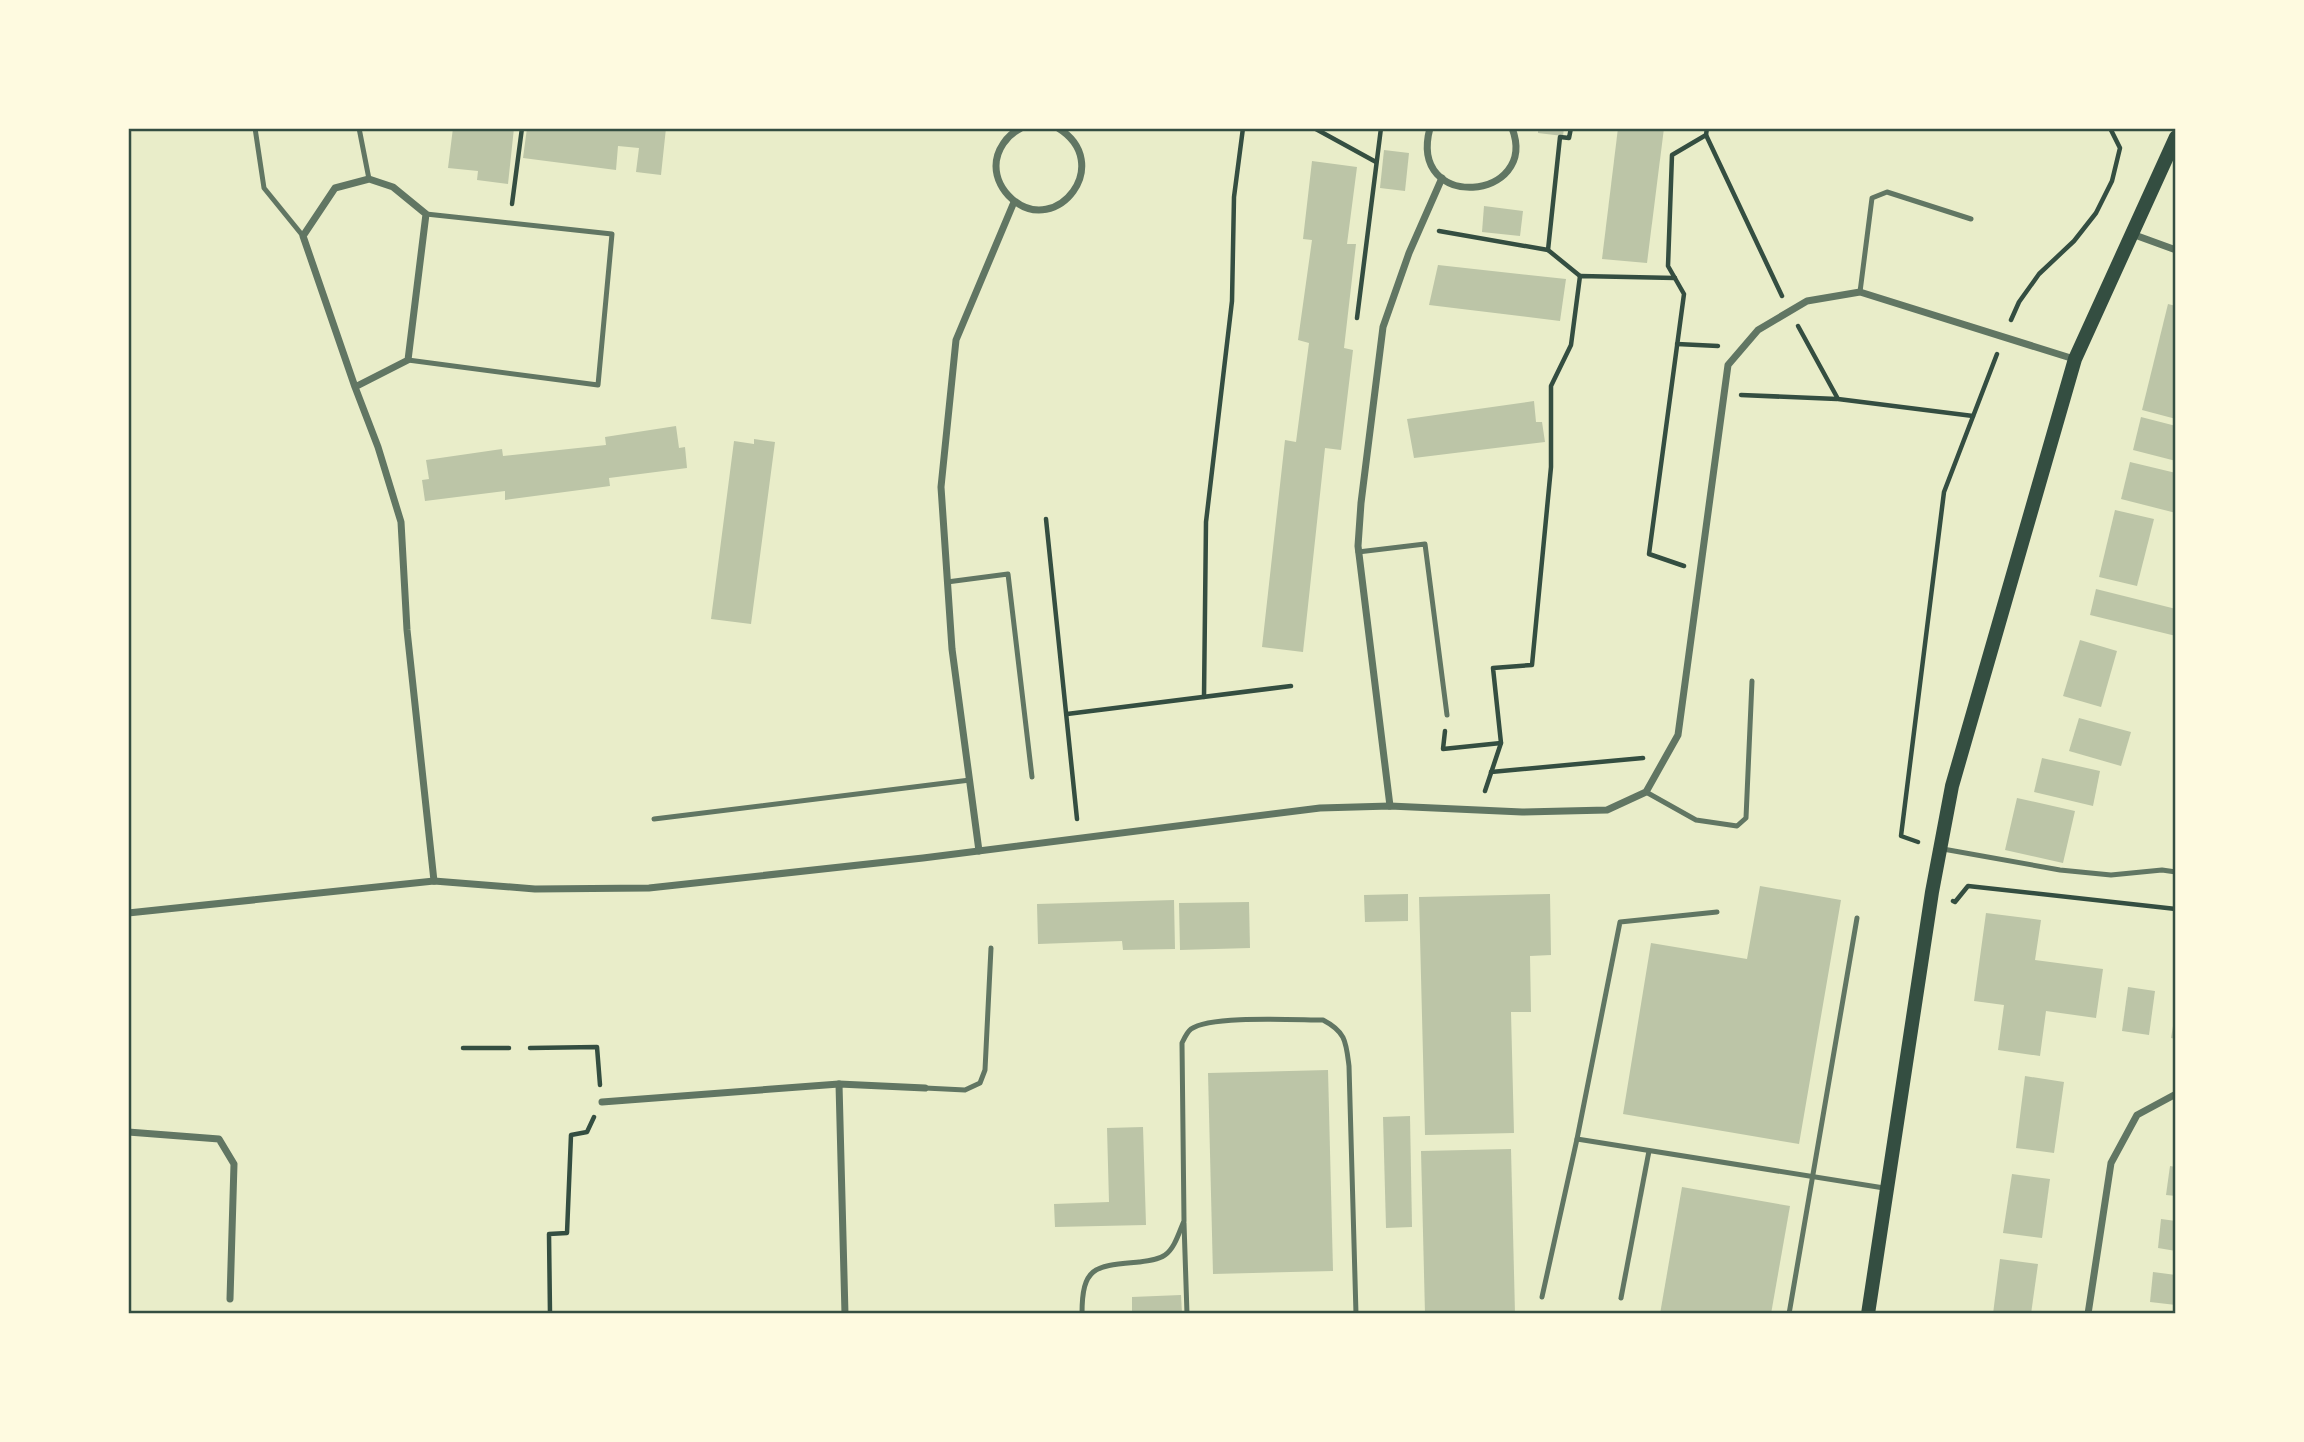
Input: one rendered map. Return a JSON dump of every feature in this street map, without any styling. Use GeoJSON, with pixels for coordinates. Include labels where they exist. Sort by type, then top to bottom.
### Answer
{"type":"FeatureCollection","features":[{"type":"Feature","properties":{"kind":"main road"},"geometry":{"type":"LineString","coordinates":[[1868,1314],[1932,892],[1952,786],[2075,359],[2176,137]]}},
{"type":"Feature","properties":{"kind":"street"},"geometry":{"type":"LineString","coordinates":[[1021,128],[1005,140],[999,153],[996,166],[998,180],[1004,192],[1014,202],[1027,208],[1042,210],[1056,207],[1069,199],[1082,173],[1082,158],[1077,145],[1058,128]]}},
{"type":"Feature","properties":{"kind":"street"},"geometry":{"type":"LineString","coordinates":[[1430,128],[1426,140],[1427,154],[1433,167],[1442,178],[1454,185],[1468,188],[1494,182],[1505,173],[1516,149],[1512,128]]}},
{"type":"Feature","properties":{"kind":"street"},"geometry":{"type":"LineString","coordinates":[[1390,806],[1358,552],[1361,503],[1384,327],[1409,253],[1442,178]]}},
{"type":"Feature","properties":{"kind":"street"},"geometry":{"type":"LineString","coordinates":[[355,387],[408,360],[426,214],[393,187],[369,179],[335,188],[303,236],[355,387],[378,447],[401,522],[407,630],[434,881]]}},
{"type":"Feature","properties":{"kind":"street"},"geometry":{"type":"LineString","coordinates":[[979,851],[952,649],[941,487],[956,340],[1014,202]]}},
{"type":"Feature","properties":{"kind":"street"},"geometry":{"type":"LineString","coordinates":[[2132,233],[2176,250]]}},
{"type":"Feature","properties":{"kind":"street"},"geometry":{"type":"LineString","coordinates":[[128,913],[434,881],[535,889],[649,888],[979,851],[1320,808],[1390,806],[1522,812],[1607,810],[1646,792],[1678,735],[1728,365],[1758,330],[1807,301],[1860,292],[2075,359]]}},
{"type":"Feature","properties":{"kind":"street"},"geometry":{"type":"LineString","coordinates":[[602,1102],[839,1084],[925,1088]]}},
{"type":"Feature","properties":{"kind":"street"},"geometry":{"type":"LineString","coordinates":[[839,1084],[845,1314]]}},
{"type":"Feature","properties":{"kind":"street"},"geometry":{"type":"LineString","coordinates":[[2088,1314],[2111,1163],[2137,1115],[2176,1094]]}},
{"type":"Feature","properties":{"kind":"street"},"geometry":{"type":"LineString","coordinates":[[128,1132],[219,1139],[234,1164],[230,1299]]}},
{"type":"Feature","properties":{"kind":"lane"},"geometry":{"type":"LineString","coordinates":[[255,128],[264,188],[303,236]]}},
{"type":"Feature","properties":{"kind":"lane"},"geometry":{"type":"LineString","coordinates":[[359,128],[369,179]]}},
{"type":"Feature","properties":{"kind":"lane"},"geometry":{"type":"LineString","coordinates":[[1860,292],[1872,198],[1887,192],[1971,219]]}},
{"type":"Feature","properties":{"kind":"lane"},"geometry":{"type":"LineString","coordinates":[[408,360],[598,385],[612,234],[426,214]]}},
{"type":"Feature","properties":{"kind":"lane"},"geometry":{"type":"LineString","coordinates":[[1358,552],[1425,544],[1447,715]]}},
{"type":"Feature","properties":{"kind":"lane"},"geometry":{"type":"LineString","coordinates":[[947,582],[1008,575],[1032,777]]}},
{"type":"Feature","properties":{"kind":"lane"},"geometry":{"type":"LineString","coordinates":[[1646,792],[1696,820],[1737,826],[1746,818],[1752,681]]}},
{"type":"Feature","properties":{"kind":"lane"},"geometry":{"type":"LineString","coordinates":[[654,819],[970,780]]}},
{"type":"Feature","properties":{"kind":"lane"},"geometry":{"type":"LineString","coordinates":[[1940,849],[2060,870],[2111,875],[2162,870],[2176,872]]}},
{"type":"Feature","properties":{"kind":"lane"},"geometry":{"type":"LineString","coordinates":[[1542,1297],[1577,1139],[1619,922],[1717,912]]}},
{"type":"Feature","properties":{"kind":"lane"},"geometry":{"type":"LineString","coordinates":[[1789,1314],[1857,918]]}},
{"type":"Feature","properties":{"kind":"lane"},"geometry":{"type":"LineString","coordinates":[[925,1088],[965,1090],[980,1083],[985,1070],[991,947]]}},
{"type":"Feature","properties":{"kind":"lane"},"geometry":{"type":"LineString","coordinates":[[1187,1314],[1182,1043],[1189,1030],[1206,1023],[1323,1020],[1337,1027],[1346,1042],[1349,1066],[1356,1314]]}},
{"type":"Feature","properties":{"kind":"lane"},"geometry":{"type":"LineString","coordinates":[[1577,1139],[1888,1188]]}},
{"type":"Feature","properties":{"kind":"lane"},"geometry":{"type":"LineString","coordinates":[[1621,1298],[1649,1151]]}},
{"type":"Feature","properties":{"kind":"lane"},"geometry":{"type":"LineString","coordinates":[[1082,1314],[1085,1280],[1095,1269],[1111,1264],[1152,1261],[1166,1254],[1174,1244],[1184,1221]]}},
{"type":"Feature","properties":{"kind":"path"},"geometry":{"type":"LineString","coordinates":[[510,222],[522,128]]}},
{"type":"Feature","properties":{"kind":"path"},"geometry":{"type":"LineString","coordinates":[[1204,697],[1206,522],[1232,302],[1234,197],[1243,128]]}},
{"type":"Feature","properties":{"kind":"path"},"geometry":{"type":"LineString","coordinates":[[1314,128],[1376,162]]}},
{"type":"Feature","properties":{"kind":"path"},"geometry":{"type":"LineString","coordinates":[[1357,318],[1381,128]]}},
{"type":"Feature","properties":{"kind":"path"},"geometry":{"type":"LineString","coordinates":[[1548,250],[1560,137],[1569,138],[1571,128]]}},
{"type":"Feature","properties":{"kind":"path"},"geometry":{"type":"LineString","coordinates":[[1707,128],[1706,135],[1790,311],[1838,399]]}},
{"type":"Feature","properties":{"kind":"path"},"geometry":{"type":"LineString","coordinates":[[1940,849],[1901,836],[1944,492],[2003,336],[2019,302],[2039,274],[2074,241],[2096,213],[2112,181],[2120,148],[2110,128]]}},
{"type":"Feature","properties":{"kind":"path"},"geometry":{"type":"LineString","coordinates":[[1699,571],[1650,554],[1684,294],[1668,266],[1672,155],[1706,135]]}},
{"type":"Feature","properties":{"kind":"path"},"geometry":{"type":"LineString","coordinates":[[1421,228],[1548,250],[1580,276],[1675,278]]}},
{"type":"Feature","properties":{"kind":"path"},"geometry":{"type":"LineString","coordinates":[[1479,810],[1501,743],[1493,668],[1532,665],[1551,467],[1551,386],[1571,345],[1580,276]]}},
{"type":"Feature","properties":{"kind":"path"},"geometry":{"type":"LineString","coordinates":[[1677,344],[1744,346]]}},
{"type":"Feature","properties":{"kind":"path"},"geometry":{"type":"LineString","coordinates":[[1723,394],[1838,399],[1973,416]]}},
{"type":"Feature","properties":{"kind":"path"},"geometry":{"type":"LineString","coordinates":[[1046,520],[1079,838]]}},
{"type":"Feature","properties":{"kind":"path"},"geometry":{"type":"LineString","coordinates":[[1067,715],[1291,686]]}},
{"type":"Feature","properties":{"kind":"path"},"geometry":{"type":"LineString","coordinates":[[1447,715],[1443,749],[1501,743]]}},
{"type":"Feature","properties":{"kind":"path"},"geometry":{"type":"LineString","coordinates":[[1491,772],[1666,756]]}},
{"type":"Feature","properties":{"kind":"path"},"geometry":{"type":"LineString","coordinates":[[1932,892],[1955,902],[1968,886],[2176,909]]}},
{"type":"Feature","properties":{"kind":"path"},"geometry":{"type":"LineString","coordinates":[[530,1048],[597,1047],[602,1102],[587,1132],[571,1135],[567,1233],[549,1234],[550,1314]]}},
{"type":"Feature","properties":{"kind":"path"},"geometry":{"type":"LineString","coordinates":[[463,1048],[509,1048]]}},
{"type":"Feature","properties":{"kind":"building"},"geometry":{"type":"Polygon","coordinates":[[[453,128],[514,128],[508,184],[477,180],[478,171],[448,168],[453,128]]]}},
{"type":"Feature","properties":{"kind":"building"},"geometry":{"type":"Polygon","coordinates":[[[527,128],[666,128],[661,175],[636,172],[639,148],[618,146],[616,170],[523,158],[527,128]]]}},
{"type":"Feature","properties":{"kind":"building"},"geometry":{"type":"Polygon","coordinates":[[[1538,128],[1564,128],[1563,136],[1538,133],[1538,128]]]}},
{"type":"Feature","properties":{"kind":"building"},"geometry":{"type":"Polygon","coordinates":[[[1618,128],[1664,128],[1647,263],[1602,259],[1618,128]]]}},
{"type":"Feature","properties":{"kind":"building"},"geometry":{"type":"Polygon","coordinates":[[[1384,150],[1409,153],[1405,191],[1380,188],[1384,150]]]}},
{"type":"Feature","properties":{"kind":"building"},"geometry":{"type":"Polygon","coordinates":[[[1312,161],[1357,167],[1347,244],[1356,244],[1344,348],[1353,350],[1341,450],[1325,448],[1303,652],[1262,647],[1285,440],[1296,442],[1309,343],[1298,340],[1312,240],[1303,239],[1312,161]]]}},
{"type":"Feature","properties":{"kind":"building"},"geometry":{"type":"Polygon","coordinates":[[[1484,206],[1523,211],[1520,236],[1482,232],[1484,206]]]}},
{"type":"Feature","properties":{"kind":"building"},"geometry":{"type":"Polygon","coordinates":[[[1438,265],[1566,279],[1560,321],[1429,305],[1438,265]]]}},
{"type":"Feature","properties":{"kind":"building"},"geometry":{"type":"Polygon","coordinates":[[[2168,304],[2176,306],[2176,419],[2142,410],[2168,304]]]}},
{"type":"Feature","properties":{"kind":"building"},"geometry":{"type":"Polygon","coordinates":[[[1534,401],[1536,422],[1542,422],[1545,442],[1414,458],[1407,419],[1534,401]]]}},
{"type":"Feature","properties":{"kind":"building"},"geometry":{"type":"Polygon","coordinates":[[[2141,417],[2176,426],[2176,461],[2133,450],[2141,417]]]}},
{"type":"Feature","properties":{"kind":"building"},"geometry":{"type":"Polygon","coordinates":[[[676,426],[679,448],[685,447],[687,468],[609,478],[610,486],[505,500],[505,491],[425,501],[422,480],[429,479],[426,460],[502,449],[503,456],[606,445],[605,437],[676,426]]]}},
{"type":"Feature","properties":{"kind":"building"},"geometry":{"type":"Polygon","coordinates":[[[754,439],[775,442],[751,624],[711,619],[734,441],[754,444],[754,439]]]}},
{"type":"Feature","properties":{"kind":"building"},"geometry":{"type":"Polygon","coordinates":[[[2130,462],[2176,473],[2176,513],[2121,499],[2130,462]]]}},
{"type":"Feature","properties":{"kind":"building"},"geometry":{"type":"Polygon","coordinates":[[[2115,510],[2154,519],[2137,586],[2099,577],[2115,510]]]}},
{"type":"Feature","properties":{"kind":"building"},"geometry":{"type":"Polygon","coordinates":[[[2096,589],[2176,609],[2176,636],[2090,615],[2096,589]]]}},
{"type":"Feature","properties":{"kind":"building"},"geometry":{"type":"Polygon","coordinates":[[[2080,640],[2117,651],[2101,707],[2063,696],[2080,640]]]}},
{"type":"Feature","properties":{"kind":"building"},"geometry":{"type":"Polygon","coordinates":[[[2079,718],[2131,732],[2121,766],[2069,751],[2079,718]]]}},
{"type":"Feature","properties":{"kind":"building"},"geometry":{"type":"Polygon","coordinates":[[[2042,758],[2100,771],[2093,806],[2034,792],[2042,758]]]}},
{"type":"Feature","properties":{"kind":"building"},"geometry":{"type":"Polygon","coordinates":[[[2017,798],[2075,811],[2063,863],[2005,850],[2017,798]]]}},
{"type":"Feature","properties":{"kind":"building"},"geometry":{"type":"Polygon","coordinates":[[[1760,886],[1841,900],[1799,1144],[1623,1114],[1651,943],[1747,959],[1760,886]]]}},
{"type":"Feature","properties":{"kind":"building"},"geometry":{"type":"Polygon","coordinates":[[[1408,894],[1408,921],[1365,922],[1364,895],[1408,894]]]}},
{"type":"Feature","properties":{"kind":"building"},"geometry":{"type":"Polygon","coordinates":[[[1550,894],[1551,955],[1530,956],[1531,1012],[1511,1012],[1514,1133],[1425,1135],[1419,897],[1550,894]]]}},
{"type":"Feature","properties":{"kind":"building"},"geometry":{"type":"Polygon","coordinates":[[[1174,900],[1175,949],[1123,950],[1122,941],[1038,944],[1037,904],[1174,900]]]}},
{"type":"Feature","properties":{"kind":"building"},"geometry":{"type":"Polygon","coordinates":[[[1249,902],[1250,948],[1180,950],[1179,903],[1249,902]]]}},
{"type":"Feature","properties":{"kind":"building"},"geometry":{"type":"Polygon","coordinates":[[[1986,913],[2041,920],[2035,960],[2103,969],[2096,1018],[2046,1011],[2040,1056],[1998,1050],[2004,1005],[1974,1001],[1986,913]]]}},
{"type":"Feature","properties":{"kind":"building"},"geometry":{"type":"Polygon","coordinates":[[[2128,987],[2155,991],[2149,1035],[2122,1031],[2128,987]]]}},
{"type":"Feature","properties":{"kind":"building"},"geometry":{"type":"Polygon","coordinates":[[[2176,1014],[2176,1039],[2171,1038],[2176,1014]]]}},
{"type":"Feature","properties":{"kind":"building"},"geometry":{"type":"Polygon","coordinates":[[[1328,1070],[1333,1271],[1213,1274],[1208,1073],[1328,1070]]]}},
{"type":"Feature","properties":{"kind":"building"},"geometry":{"type":"Polygon","coordinates":[[[2025,1076],[2064,1082],[2054,1153],[2016,1148],[2025,1076]]]}},
{"type":"Feature","properties":{"kind":"building"},"geometry":{"type":"Polygon","coordinates":[[[1410,1116],[1412,1227],[1386,1228],[1383,1117],[1410,1116]]]}},
{"type":"Feature","properties":{"kind":"building"},"geometry":{"type":"Polygon","coordinates":[[[1143,1127],[1146,1225],[1055,1227],[1054,1204],[1109,1202],[1107,1128],[1143,1127]]]}},
{"type":"Feature","properties":{"kind":"building"},"geometry":{"type":"Polygon","coordinates":[[[1511,1149],[1515,1314],[1425,1314],[1421,1151],[1511,1149]]]}},
{"type":"Feature","properties":{"kind":"building"},"geometry":{"type":"Polygon","coordinates":[[[2170,1166],[2176,1167],[2176,1196],[2166,1195],[2170,1166]]]}},
{"type":"Feature","properties":{"kind":"building"},"geometry":{"type":"Polygon","coordinates":[[[2012,1174],[2050,1179],[2042,1238],[2003,1233],[2012,1174]]]}},
{"type":"Feature","properties":{"kind":"building"},"geometry":{"type":"Polygon","coordinates":[[[1682,1187],[1790,1206],[1771,1314],[1660,1314],[1682,1187]]]}},
{"type":"Feature","properties":{"kind":"building"},"geometry":{"type":"Polygon","coordinates":[[[2161,1219],[2176,1221],[2176,1251],[2158,1248],[2161,1219]]]}},
{"type":"Feature","properties":{"kind":"building"},"geometry":{"type":"Polygon","coordinates":[[[2000,1259],[2038,1264],[2031,1314],[1993,1314],[2000,1259]]]}},
{"type":"Feature","properties":{"kind":"building"},"geometry":{"type":"Polygon","coordinates":[[[2153,1272],[2176,1275],[2176,1305],[2150,1302],[2153,1272]]]}},
{"type":"Feature","properties":{"kind":"building"},"geometry":{"type":"Polygon","coordinates":[[[1181,1295],[1182,1314],[1132,1314],[1132,1297],[1181,1295]]]}}]}
